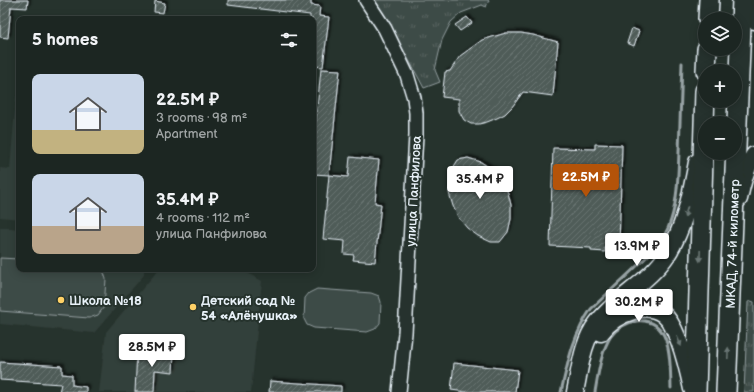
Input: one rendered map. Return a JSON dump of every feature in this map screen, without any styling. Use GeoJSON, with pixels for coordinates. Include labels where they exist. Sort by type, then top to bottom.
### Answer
{"type":"FeatureCollection","features":[{"type":"Feature","properties":{"kind":"highway"},"geometry":{"type":"LineString","coordinates":[[708,12],[709,0]]}},
{"type":"Feature","properties":{"kind":"highway","name":"МКАД, 74-й километр"},"geometry":{"type":"LineString","coordinates":[[726,392],[742,0]]}},
{"type":"Feature","properties":{"kind":"highway"},"geometry":{"type":"LineString","coordinates":[[696,392],[702,160]]}},
{"type":"Feature","properties":{"kind":"main road"},"geometry":{"type":"LineString","coordinates":[[750,0],[754,21]]}},
{"type":"Feature","properties":{"kind":"main road"},"geometry":{"type":"LineString","coordinates":[[733,236],[742,188],[749,163],[754,155]]}},
{"type":"Feature","properties":{"kind":"main road"},"geometry":{"type":"LineString","coordinates":[[575,392],[582,355],[596,324],[608,311],[656,269],[667,255],[676,238],[686,212],[698,156]]}},
{"type":"Feature","properties":{"kind":"main road"},"geometry":{"type":"LineString","coordinates":[[584,392],[596,341],[604,329],[613,320],[624,313],[646,308],[655,310],[664,315],[674,330],[682,348],[692,392]]}},
{"type":"Feature","properties":{"kind":"street","name":"улица Панфилова"},"geometry":{"type":"LineString","coordinates":[[366,0],[385,29],[407,75],[414,98],[416,113],[409,274],[399,392]]}},
{"type":"Feature","properties":{"kind":"shaded area"},"geometry":{"type":"Polygon","coordinates":[[[16,97],[16,219],[0,217],[0,168],[10,169],[16,97]]]}},
{"type":"Feature","properties":{"kind":"shaded area","name":"Школа №18"},"geometry":{"type":"Polygon","coordinates":[[[0,227],[16,229],[16,272],[144,272],[144,275],[94,333],[0,324],[0,227]]]}},
{"type":"Feature","properties":{"kind":"shaded area","name":"Детский сад № 54 «Алёнушка»"},"geometry":{"type":"Polygon","coordinates":[[[156,272],[246,272],[262,281],[251,392],[99,392],[106,332],[156,272]]]}},
{"type":"Feature","properties":{"kind":"green space"},"geometry":{"type":"Polygon","coordinates":[[[375,0],[489,0],[486,7],[482,5],[461,13],[451,22],[442,40],[435,70],[440,82],[424,88],[375,0]]]}},
{"type":"Feature","properties":{"kind":"green space"},"geometry":{"type":"Polygon","coordinates":[[[0,258],[16,259],[16,272],[104,272],[106,279],[104,307],[98,315],[89,318],[0,311],[0,258]]]}},
{"type":"Feature","properties":{"kind":"green space"},"geometry":{"type":"Polygon","coordinates":[[[317,289],[371,293],[379,296],[381,302],[380,323],[375,329],[367,332],[314,328],[307,325],[304,319],[305,298],[309,293],[317,289]]]}},
{"type":"Feature","properties":{"kind":"green space"},"geometry":{"type":"Polygon","coordinates":[[[748,302],[754,302],[754,392],[744,392],[748,302]]]}},
{"type":"Feature","properties":{"kind":"building"},"geometry":{"type":"Polygon","coordinates":[[[0,0],[28,0],[27,8],[11,7],[8,38],[0,37],[0,0]]]}},
{"type":"Feature","properties":{"kind":"building"},"geometry":{"type":"Polygon","coordinates":[[[228,0],[311,0],[311,5],[320,6],[319,16],[329,17],[323,67],[316,66],[316,16],[228,5],[228,0]]]}},
{"type":"Feature","properties":{"kind":"building"},"geometry":{"type":"Polygon","coordinates":[[[155,1],[165,3],[163,13],[154,12],[155,1]]]}},
{"type":"Feature","properties":{"kind":"building"},"geometry":{"type":"Polygon","coordinates":[[[467,17],[472,23],[460,31],[455,25],[467,17]]]}},
{"type":"Feature","properties":{"kind":"building"},"geometry":{"type":"Polygon","coordinates":[[[632,28],[639,31],[634,46],[627,43],[632,28]]]}},
{"type":"Feature","properties":{"kind":"building"},"geometry":{"type":"Polygon","coordinates":[[[506,33],[533,35],[558,42],[553,96],[523,92],[505,114],[487,122],[471,124],[464,120],[459,111],[459,99],[442,97],[445,72],[450,71],[460,56],[482,40],[506,33]]]}},
{"type":"Feature","properties":{"kind":"building"},"geometry":{"type":"Polygon","coordinates":[[[321,69],[340,70],[329,175],[316,174],[316,119],[321,69]]]}},
{"type":"Feature","properties":{"kind":"building"},"geometry":{"type":"Polygon","coordinates":[[[595,144],[622,145],[619,248],[605,248],[605,252],[591,251],[591,248],[550,246],[553,148],[595,149],[595,144]]]}},
{"type":"Feature","properties":{"kind":"building"},"geometry":{"type":"Polygon","coordinates":[[[350,157],[379,160],[375,203],[381,204],[375,262],[353,260],[354,255],[344,254],[345,241],[323,239],[329,175],[348,177],[350,157]]]}},
{"type":"Feature","properties":{"kind":"building"},"geometry":{"type":"Polygon","coordinates":[[[468,158],[481,162],[493,170],[502,181],[508,193],[511,205],[511,219],[508,232],[500,242],[491,242],[478,236],[467,228],[458,217],[453,206],[449,193],[453,168],[458,160],[468,158]]]}},
{"type":"Feature","properties":{"kind":"building"},"geometry":{"type":"Polygon","coordinates":[[[137,350],[174,351],[173,372],[155,370],[154,392],[135,392],[137,350]]]}},
{"type":"Feature","properties":{"kind":"building"},"geometry":{"type":"Polygon","coordinates":[[[0,362],[62,366],[62,374],[72,375],[72,385],[86,387],[86,392],[59,392],[61,384],[0,380],[0,362]]]}},
{"type":"Feature","properties":{"kind":"building"},"geometry":{"type":"Polygon","coordinates":[[[454,363],[518,370],[515,392],[466,392],[451,390],[454,363]]]}},
{"type":"Feature","properties":{"kind":"building"},"geometry":{"type":"Polygon","coordinates":[[[270,381],[341,386],[341,392],[269,392],[270,381]]]}},
{"type":"Feature","properties":{"kind":"waterway"},"geometry":{"type":"LineString","coordinates":[[561,392],[575,339],[591,309],[653,251],[659,244],[670,224],[677,186],[682,63]]}},
{"type":"Feature","properties":{"kind":"waterway"},"geometry":{"type":"LineString","coordinates":[[595,392],[602,356],[611,336],[622,326],[637,321],[649,322],[657,327],[663,334],[669,355],[671,388]]}},
{"type":"Feature","properties":{"kind":"place","name":"Школа №18"},"geometry":{"type":"Point","coordinates":[61,300]}},
{"type":"Feature","properties":{"kind":"place","name":"Детский сад № 54 «Алёнушка»"},"geometry":{"type":"Point","coordinates":[193,307]}}]}
